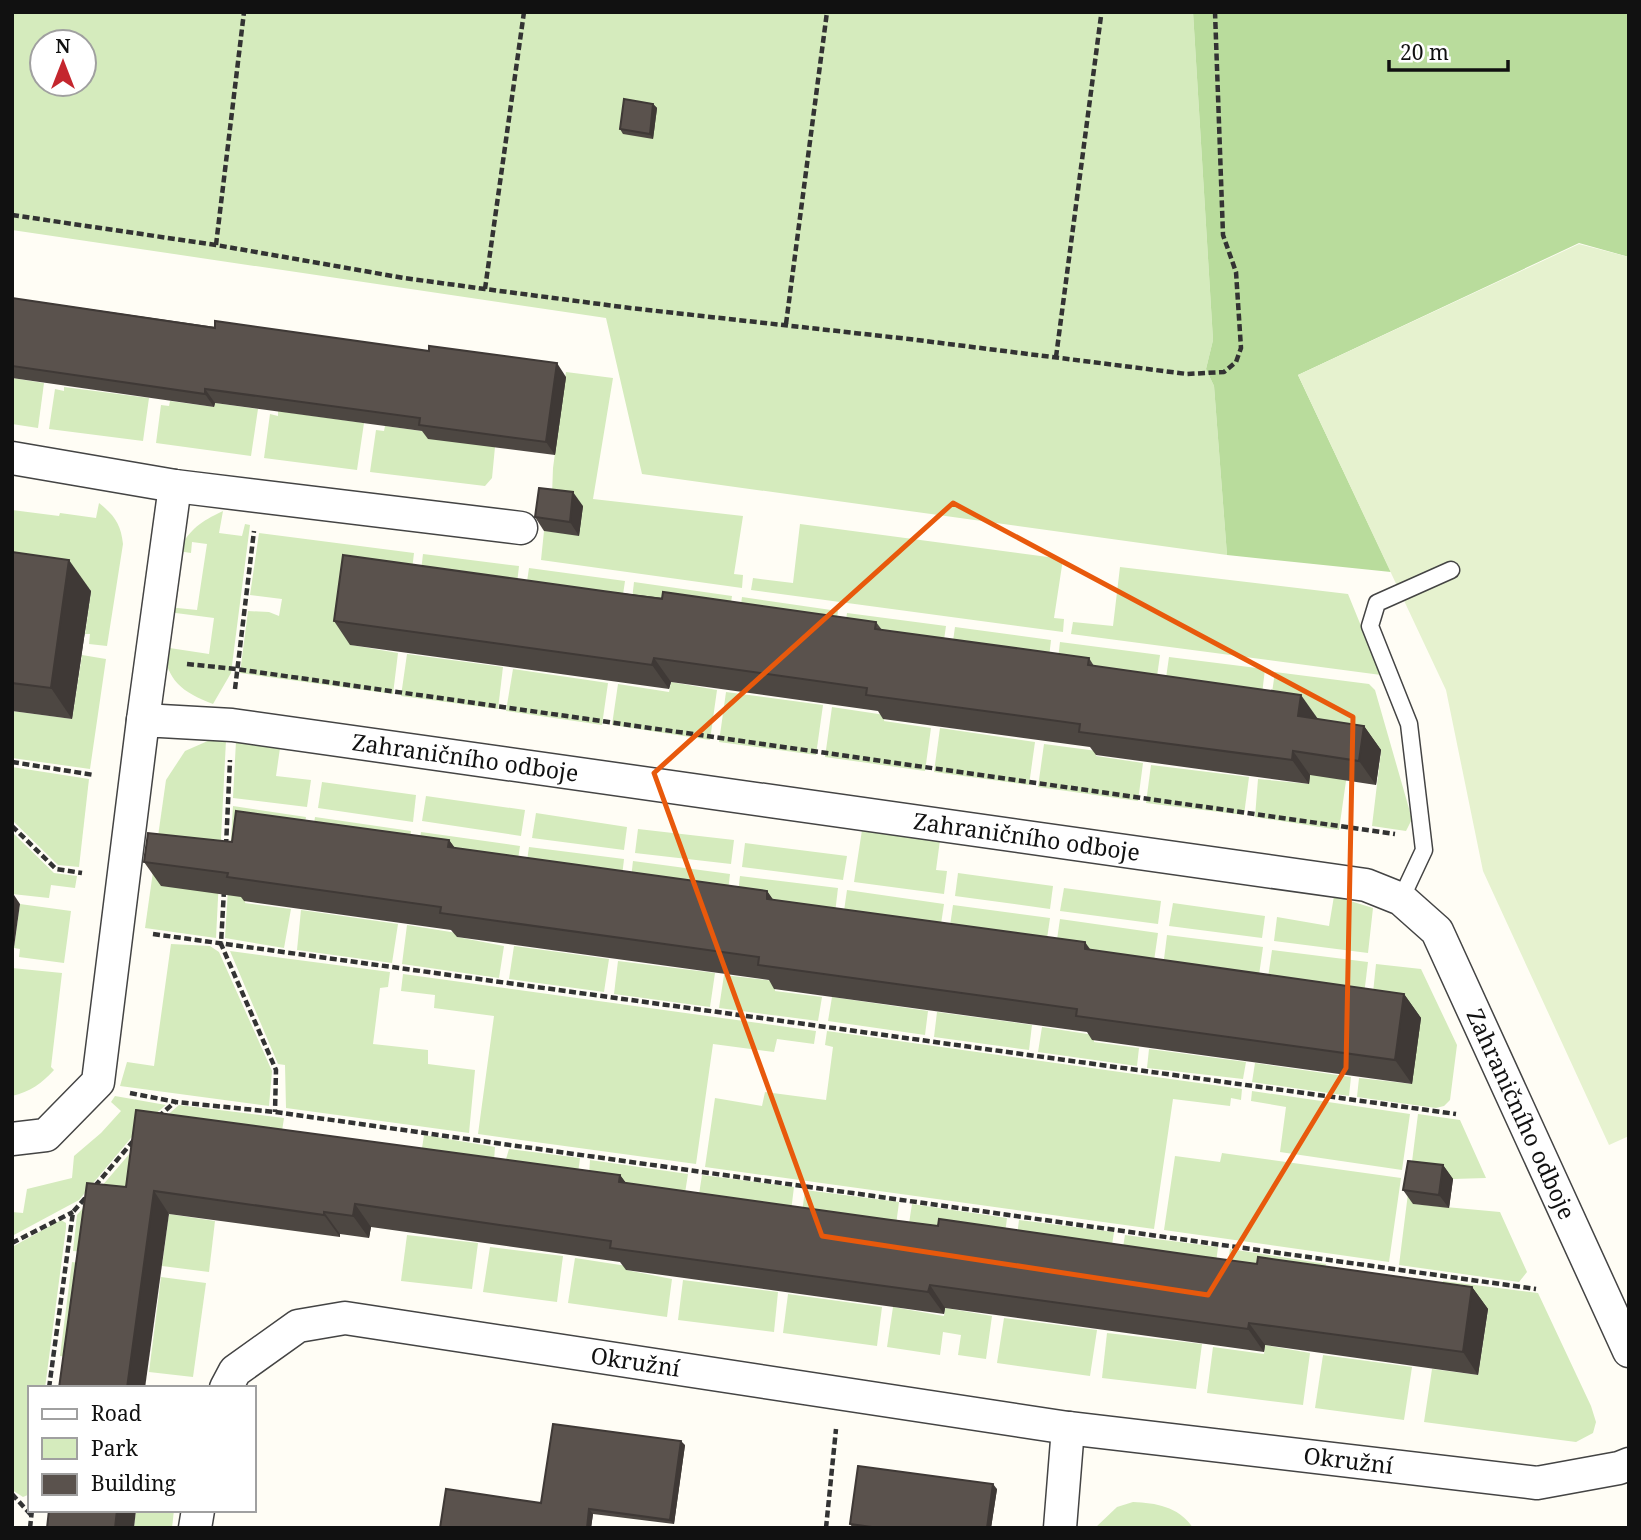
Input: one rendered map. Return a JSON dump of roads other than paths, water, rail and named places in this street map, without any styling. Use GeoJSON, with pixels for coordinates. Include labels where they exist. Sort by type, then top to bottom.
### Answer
{"type":"FeatureCollection","features":[{"type":"Feature","properties":{"kind":"street"},"geometry":{"type":"LineString","coordinates":[[12,458],[175,486],[521,528]]}},
{"type":"Feature","properties":{"kind":"street"},"geometry":{"type":"LineString","coordinates":[[12,1139],[46,1135],[98,1082],[175,486]]}},
{"type":"Feature","properties":{"kind":"street","name":"Zahraničního odboje"},"geometry":{"type":"LineString","coordinates":[[144,720],[232,725],[1366,884],[1401,899],[1437,931],[1629,1351]]}},
{"type":"Feature","properties":{"kind":"street","name":"Okružní"},"geometry":{"type":"LineString","coordinates":[[227,1386],[235,1371],[298,1326],[345,1318],[1068,1428],[1537,1483],[1629,1464]]}},
{"type":"Feature","properties":{"kind":"street"},"geometry":{"type":"LineString","coordinates":[[1060,1528],[1068,1428]]}},
{"type":"Feature","properties":{"kind":"lane"},"geometry":{"type":"LineString","coordinates":[[1401,899],[1424,850],[1409,724],[1370,626],[1377,603],[1451,570]]}}]}
